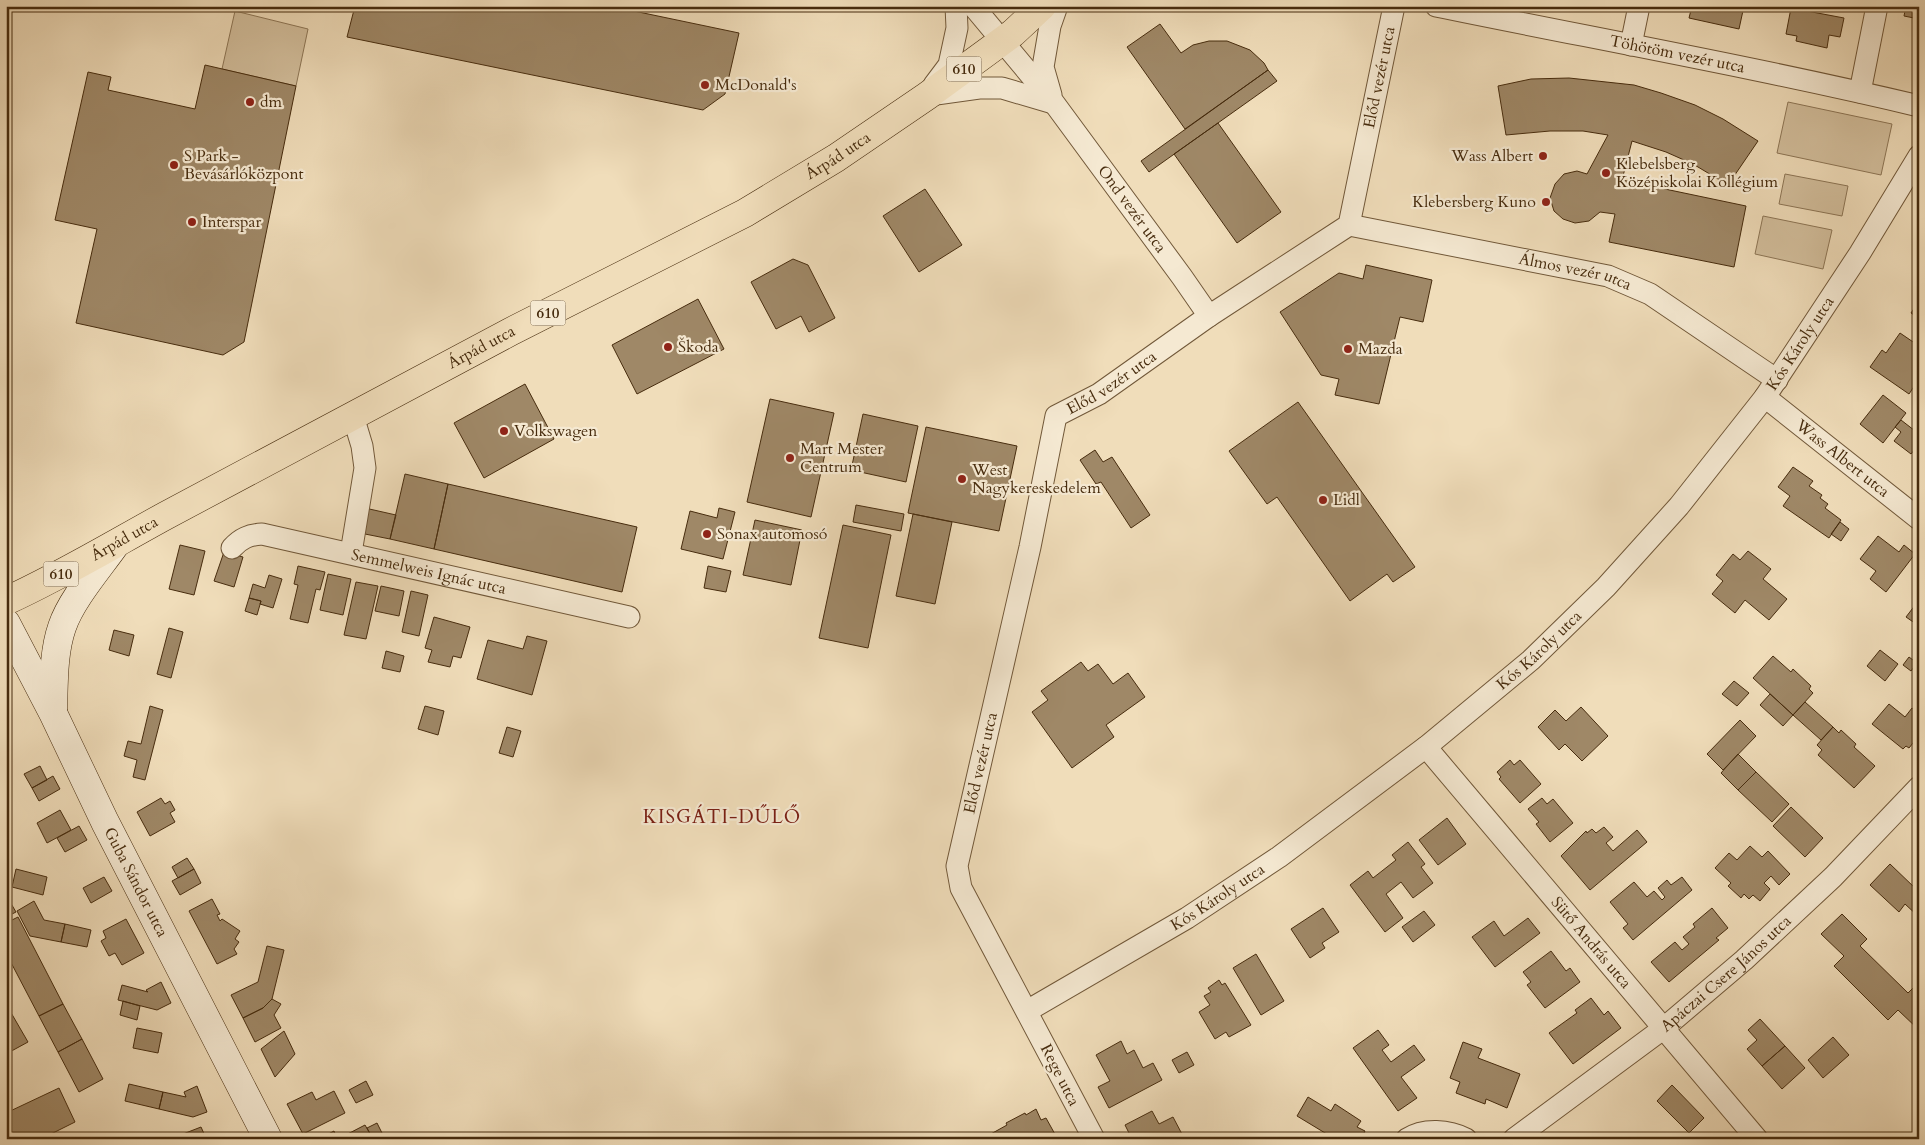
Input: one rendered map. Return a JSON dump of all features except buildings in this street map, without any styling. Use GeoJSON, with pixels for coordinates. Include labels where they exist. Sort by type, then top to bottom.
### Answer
{"type":"FeatureCollection","features":[{"type":"Feature","properties":{"kind":"main road","name":"Árpád utca"},"geometry":{"type":"LineString","coordinates":[[6,602],[115,546],[165,516],[510,332],[745,213],[836,158],[927,96],[1013,32],[1042,6]]}},
{"type":"Feature","properties":{"kind":"main road"},"geometry":{"type":"LineString","coordinates":[[53,713],[55,662],[62,626],[79,595],[115,546]]}},
{"type":"Feature","properties":{"kind":"main road","name":"Guba Sándor utca"},"geometry":{"type":"LineString","coordinates":[[6,623],[53,713],[105,822],[268,1139]]}},
{"type":"Feature","properties":{"kind":"street"},"geometry":{"type":"LineString","coordinates":[[927,96],[949,65],[956,28],[956,6]]}},
{"type":"Feature","properties":{"kind":"street","name":"Ond vezér utca"},"geometry":{"type":"LineString","coordinates":[[973,6],[1054,103],[1209,316]]}},
{"type":"Feature","properties":{"kind":"street","name":"Ond vezér utca"},"geometry":{"type":"LineString","coordinates":[[1054,103],[1043,67],[1050,26],[1057,6]]}},
{"type":"Feature","properties":{"kind":"street","name":"Előd vezér utca"},"geometry":{"type":"LineString","coordinates":[[1027,1011],[961,888],[957,866],[1030,547],[1056,416],[1099,394],[1209,316],[1349,224],[1394,6]]}},
{"type":"Feature","properties":{"kind":"street","name":"Töhötöm vezér utca"},"geometry":{"type":"LineString","coordinates":[[1436,6],[1860,92],[1919,106]]}},
{"type":"Feature","properties":{"kind":"street"},"geometry":{"type":"LineString","coordinates":[[1631,45],[1639,6]]}},
{"type":"Feature","properties":{"kind":"street"},"geometry":{"type":"LineString","coordinates":[[1860,92],[1877,6]]}},
{"type":"Feature","properties":{"kind":"street"},"geometry":{"type":"LineString","coordinates":[[927,96],[979,88],[1002,88],[1054,103]]}},
{"type":"Feature","properties":{"kind":"street","name":"Kós Károly utca"},"geometry":{"type":"LineString","coordinates":[[1027,1011],[1187,918],[1279,857],[1426,747],[1531,660],[1606,587],[1678,506],[1765,397],[1860,253],[1919,156]]}},
{"type":"Feature","properties":{"kind":"street","name":"Álmos vezér utca"},"geometry":{"type":"LineString","coordinates":[[1349,224],[1608,276],[1650,294],[1777,380]]}},
{"type":"Feature","properties":{"kind":"street","name":"Wass Albert utca"},"geometry":{"type":"LineString","coordinates":[[1765,397],[1919,520]]}},
{"type":"Feature","properties":{"kind":"street"},"geometry":{"type":"LineString","coordinates":[[351,553],[365,468],[362,446],[353,416]]}},
{"type":"Feature","properties":{"kind":"street","name":"Semmelweis Ignác utca"},"geometry":{"type":"LineString","coordinates":[[232,548],[238,541],[250,535],[262,534],[629,618]]}},
{"type":"Feature","properties":{"kind":"street","name":"Sütő András utca"},"geometry":{"type":"LineString","coordinates":[[1426,747],[1757,1139]]}},
{"type":"Feature","properties":{"kind":"street","name":"Apáczai Csere János utca"},"geometry":{"type":"LineString","coordinates":[[1514,1139],[1664,1028],[1744,960],[1833,877],[1919,787]]}},
{"type":"Feature","properties":{"kind":"street","name":"Rege utca"},"geometry":{"type":"LineString","coordinates":[[1027,1011],[1094,1139]]}},
{"type":"Feature","properties":{"kind":"street"},"geometry":{"type":"LineString","coordinates":[[1407,1139],[1411,1136],[1434,1131],[1456,1134],[1466,1139]]}},
{"type":"Feature","properties":{"kind":"shaded area"},"geometry":{"type":"Polygon","coordinates":[[[235,11],[308,29],[296,86],[222,69],[235,11]]]}},
{"type":"Feature","properties":{"kind":"shaded area"},"geometry":{"type":"Polygon","coordinates":[[[1788,102],[1892,124],[1881,175],[1777,153],[1788,102]]]}},
{"type":"Feature","properties":{"kind":"shaded area"},"geometry":{"type":"Polygon","coordinates":[[[1785,174],[1848,186],[1842,216],[1779,204],[1785,174]]]}},
{"type":"Feature","properties":{"kind":"shaded area"},"geometry":{"type":"Polygon","coordinates":[[[1763,216],[1832,230],[1823,269],[1755,254],[1763,216]]]}},
{"type":"Feature","properties":{"kind":"place","name":"McDonald's"},"geometry":{"type":"Point","coordinates":[705,85]}},
{"type":"Feature","properties":{"kind":"place","name":"dm"},"geometry":{"type":"Point","coordinates":[250,102]}},
{"type":"Feature","properties":{"kind":"place","name":"Wass Albert"},"geometry":{"type":"Point","coordinates":[1543,156]}},
{"type":"Feature","properties":{"kind":"place","name":"S Park - Bevásárlóközpont"},"geometry":{"type":"Point","coordinates":[174,165]}},
{"type":"Feature","properties":{"kind":"place","name":"Klebelsberg Középiskolai Kollégium"},"geometry":{"type":"Point","coordinates":[1606,173]}},
{"type":"Feature","properties":{"kind":"place","name":"Klebersberg Kuno"},"geometry":{"type":"Point","coordinates":[1546,202]}},
{"type":"Feature","properties":{"kind":"place","name":"Interspar"},"geometry":{"type":"Point","coordinates":[192,222]}},
{"type":"Feature","properties":{"kind":"place","name":"Škoda"},"geometry":{"type":"Point","coordinates":[668,347]}},
{"type":"Feature","properties":{"kind":"place","name":"Mazda"},"geometry":{"type":"Point","coordinates":[1348,349]}},
{"type":"Feature","properties":{"kind":"place","name":"Volkswagen"},"geometry":{"type":"Point","coordinates":[504,431]}},
{"type":"Feature","properties":{"kind":"place","name":"Mart Mester Centrum"},"geometry":{"type":"Point","coordinates":[790,458]}},
{"type":"Feature","properties":{"kind":"place","name":"West Nagykereskedelem"},"geometry":{"type":"Point","coordinates":[962,479]}},
{"type":"Feature","properties":{"kind":"place","name":"Lidl"},"geometry":{"type":"Point","coordinates":[1323,500]}},
{"type":"Feature","properties":{"kind":"place","name":"Sonax automosó"},"geometry":{"type":"Point","coordinates":[707,534]}},
{"type":"Feature","properties":{"kind":"district","name":"KISGÁTI-DŰLŐ"},"geometry":{"type":"Point","coordinates":[722,817]}}]}
